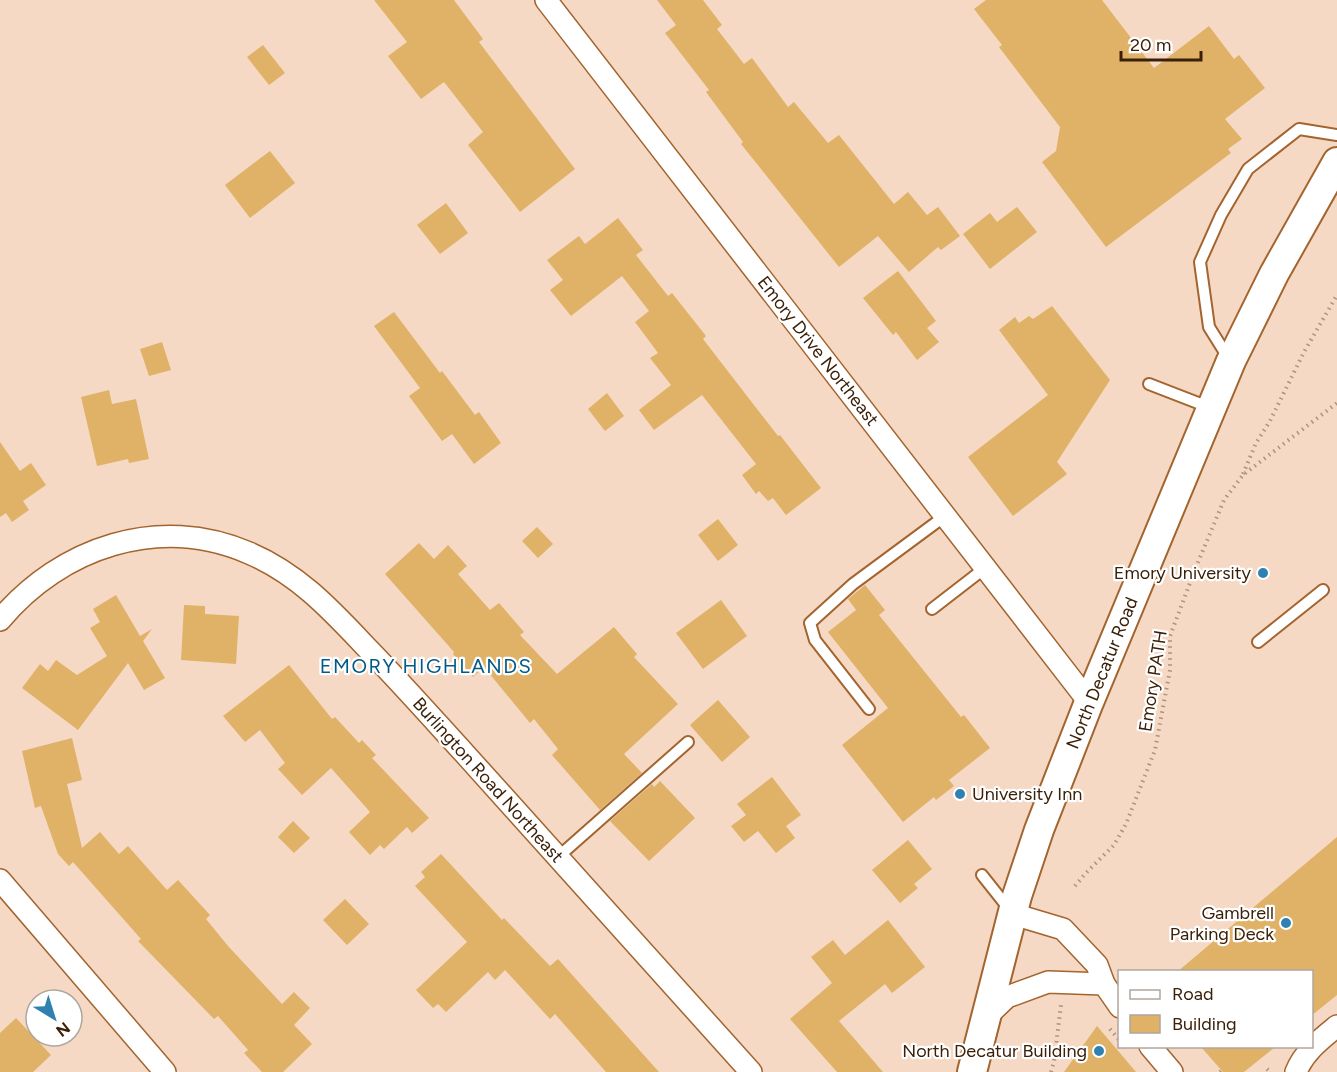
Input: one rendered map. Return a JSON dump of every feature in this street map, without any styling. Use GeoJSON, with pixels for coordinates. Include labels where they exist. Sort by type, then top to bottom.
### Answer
{"type":"FeatureCollection","features":[{"type":"Feature","properties":{"kind":"main road","name":"North Decatur Road"},"geometry":{"type":"LineString","coordinates":[[972,1072],[1013,914],[1039,830],[1089,702],[1231,362],[1274,274],[1337,162]]}},
{"type":"Feature","properties":{"kind":"street","name":"Emory Drive Northeast"},"geometry":{"type":"LineString","coordinates":[[546,0],[1089,702]]}},
{"type":"Feature","properties":{"kind":"street","name":"Burlington Road Northeast"},"geometry":{"type":"LineString","coordinates":[[0,620],[32,586],[50,574],[89,552],[116,543],[166,537],[196,538],[248,552],[287,573],[327,605],[391,673],[752,1072]]}},
{"type":"Feature","properties":{"kind":"street"},"geometry":{"type":"LineString","coordinates":[[0,880],[165,1072]]}},
{"type":"Feature","properties":{"kind":"street"},"geometry":{"type":"LineString","coordinates":[[1013,914],[1063,929],[1097,965],[1104,984],[1118,1005]]}},
{"type":"Feature","properties":{"kind":"street"},"geometry":{"type":"LineString","coordinates":[[986,1017],[1007,997],[1048,982],[1104,984]]}},
{"type":"Feature","properties":{"kind":"street"},"geometry":{"type":"LineString","coordinates":[[1313,1047],[1337,1026]]}},
{"type":"Feature","properties":{"kind":"street"},"geometry":{"type":"LineString","coordinates":[[1151,1048],[1172,1072]]}},
{"type":"Feature","properties":{"kind":"street"},"geometry":{"type":"LineString","coordinates":[[1296,1072],[1300,1062],[1312,1048]]}},
{"type":"Feature","properties":{"kind":"lane"},"geometry":{"type":"LineString","coordinates":[[1231,362],[1209,327],[1200,262],[1221,215],[1248,169],[1299,129],[1337,135]]}},
{"type":"Feature","properties":{"kind":"lane"},"geometry":{"type":"LineString","coordinates":[[1149,384],[1212,408]]}},
{"type":"Feature","properties":{"kind":"lane"},"geometry":{"type":"LineString","coordinates":[[869,709],[815,640],[810,623],[853,584],[945,516]]}},
{"type":"Feature","properties":{"kind":"lane"},"geometry":{"type":"LineString","coordinates":[[932,609],[985,568]]}},
{"type":"Feature","properties":{"kind":"lane"},"geometry":{"type":"LineString","coordinates":[[1258,642],[1323,590]]}},
{"type":"Feature","properties":{"kind":"lane"},"geometry":{"type":"LineString","coordinates":[[558,857],[688,742]]}},
{"type":"Feature","properties":{"kind":"lane"},"geometry":{"type":"LineString","coordinates":[[982,875],[1013,914]]}},
{"type":"Feature","properties":{"kind":"path"},"geometry":{"type":"LineString","coordinates":[[1242,475],[1256,443],[1337,295]]}},
{"type":"Feature","properties":{"kind":"path"},"geometry":{"type":"LineString","coordinates":[[1242,475],[1337,403]]}},
{"type":"Feature","properties":{"kind":"path","name":"Emory PATH"},"geometry":{"type":"LineString","coordinates":[[1075,886],[1114,845],[1126,824],[1151,760],[1166,702],[1170,670],[1170,636],[1224,500],[1242,475]]}},
{"type":"Feature","properties":{"kind":"path"},"geometry":{"type":"LineString","coordinates":[[1051,1072],[1062,1008],[1060,1001]]}},
{"type":"Feature","properties":{"kind":"building"},"geometry":{"type":"Polygon","coordinates":[[[374,0],[454,0],[483,39],[479,42],[575,169],[520,212],[468,145],[483,132],[444,82],[421,99],[388,56],[407,42],[374,0]]]}},
{"type":"Feature","properties":{"kind":"building"},"geometry":{"type":"Polygon","coordinates":[[[657,0],[703,0],[722,25],[717,29],[744,64],[752,58],[788,107],[794,102],[828,143],[839,135],[894,204],[908,192],[927,215],[938,207],[960,236],[941,250],[938,247],[909,272],[878,236],[839,267],[741,144],[743,142],[706,92],[709,90],[665,33],[676,25],[657,0]]]}},
{"type":"Feature","properties":{"kind":"building"},"geometry":{"type":"Polygon","coordinates":[[[986,0],[1102,0],[1154,68],[1209,26],[1234,59],[1239,55],[1265,88],[1225,119],[1242,139],[1228,149],[1231,153],[1106,247],[1042,162],[1056,151],[1060,127],[999,47],[1002,45],[974,9],[986,0]]]}},
{"type":"Feature","properties":{"kind":"building"},"geometry":{"type":"Polygon","coordinates":[[[263,45],[285,73],[269,85],[247,57],[263,45]]]}},
{"type":"Feature","properties":{"kind":"building"},"geometry":{"type":"Polygon","coordinates":[[[270,151],[295,183],[250,218],[225,185],[270,151]]]}},
{"type":"Feature","properties":{"kind":"building"},"geometry":{"type":"Polygon","coordinates":[[[446,203],[468,233],[440,254],[417,225],[446,203]]]}},
{"type":"Feature","properties":{"kind":"building"},"geometry":{"type":"Polygon","coordinates":[[[1017,207],[1037,232],[990,269],[963,234],[990,213],[997,222],[1017,207]]]}},
{"type":"Feature","properties":{"kind":"building"},"geometry":{"type":"Polygon","coordinates":[[[618,218],[643,250],[636,255],[668,296],[672,293],[706,336],[703,339],[821,488],[786,515],[773,498],[768,501],[759,491],[756,494],[742,475],[756,464],[702,395],[654,430],[639,410],[671,385],[650,358],[658,353],[635,322],[649,311],[622,276],[571,316],[550,290],[563,280],[547,260],[579,236],[585,244],[618,218]]]}},
{"type":"Feature","properties":{"kind":"building"},"geometry":{"type":"Polygon","coordinates":[[[898,271],[936,321],[927,328],[939,342],[917,360],[896,332],[893,335],[863,298],[898,271]]]}},
{"type":"Feature","properties":{"kind":"building"},"geometry":{"type":"Polygon","coordinates":[[[1052,306],[1110,380],[1057,462],[1067,474],[1013,516],[968,457],[1048,395],[999,330],[1015,317],[1019,323],[1029,316],[1033,319],[1052,306]]]}},
{"type":"Feature","properties":{"kind":"building"},"geometry":{"type":"Polygon","coordinates":[[[394,312],[440,373],[442,371],[475,415],[479,412],[501,443],[474,464],[452,434],[442,441],[409,396],[420,388],[374,326],[394,312]]]}},
{"type":"Feature","properties":{"kind":"building"},"geometry":{"type":"Polygon","coordinates":[[[162,342],[171,370],[149,376],[140,349],[162,342]]]}},
{"type":"Feature","properties":{"kind":"building"},"geometry":{"type":"Polygon","coordinates":[[[109,390],[112,404],[136,399],[149,459],[129,463],[128,459],[97,466],[81,397],[109,390]]]}},
{"type":"Feature","properties":{"kind":"building"},"geometry":{"type":"Polygon","coordinates":[[[607,393],[624,416],[605,431],[588,409],[607,393]]]}},
{"type":"Feature","properties":{"kind":"building"},"geometry":{"type":"Polygon","coordinates":[[[0,442],[20,471],[31,463],[46,485],[23,501],[29,510],[12,522],[6,513],[0,517],[0,442]]]}},
{"type":"Feature","properties":{"kind":"building"},"geometry":{"type":"Polygon","coordinates":[[[718,519],[738,545],[718,561],[698,535],[718,519]]]}},
{"type":"Feature","properties":{"kind":"building"},"geometry":{"type":"Polygon","coordinates":[[[537,527],[553,544],[538,558],[522,541],[537,527]]]}},
{"type":"Feature","properties":{"kind":"building"},"geometry":{"type":"Polygon","coordinates":[[[419,543],[434,559],[448,545],[467,566],[458,574],[490,610],[499,603],[524,632],[520,635],[557,674],[614,627],[637,654],[634,657],[678,704],[624,754],[642,773],[600,810],[552,755],[558,749],[534,719],[530,723],[484,667],[473,677],[385,574],[419,543]]]}},
{"type":"Feature","properties":{"kind":"building"},"geometry":{"type":"Polygon","coordinates":[[[865,585],[885,610],[879,615],[961,717],[964,715],[990,748],[949,780],[954,786],[936,800],[934,797],[903,822],[842,745],[888,708],[828,632],[856,610],[848,599],[865,585]]]}},
{"type":"Feature","properties":{"kind":"building"},"geometry":{"type":"Polygon","coordinates":[[[116,595],[140,636],[152,629],[143,641],[165,678],[144,690],[128,663],[78,730],[22,688],[40,664],[48,671],[56,660],[77,675],[107,656],[90,628],[100,622],[93,609],[116,595]]]}},
{"type":"Feature","properties":{"kind":"building"},"geometry":{"type":"Polygon","coordinates":[[[721,600],[747,636],[703,669],[676,633],[721,600]]]}},
{"type":"Feature","properties":{"kind":"building"},"geometry":{"type":"Polygon","coordinates":[[[184,605],[205,606],[205,614],[239,616],[236,664],[181,660],[184,605]]]}},
{"type":"Feature","properties":{"kind":"building"},"geometry":{"type":"Polygon","coordinates":[[[289,665],[332,719],[335,717],[359,743],[362,740],[376,755],[372,758],[429,818],[412,833],[407,827],[384,849],[380,845],[370,855],[349,832],[370,812],[331,768],[302,795],[278,769],[285,763],[260,730],[245,742],[223,716],[289,665]]]}},
{"type":"Feature","properties":{"kind":"building"},"geometry":{"type":"Polygon","coordinates":[[[718,700],[750,737],[722,762],[690,725],[718,700]]]}},
{"type":"Feature","properties":{"kind":"building"},"geometry":{"type":"Polygon","coordinates":[[[72,738],[82,780],[67,784],[82,848],[100,832],[119,854],[128,846],[167,890],[178,880],[210,915],[206,919],[228,946],[282,1004],[294,992],[310,1008],[294,1025],[312,1044],[283,1072],[262,1072],[244,1053],[248,1050],[218,1016],[214,1019],[138,941],[141,939],[73,862],[69,866],[58,854],[41,806],[35,808],[22,751],[72,738]]]}},
{"type":"Feature","properties":{"kind":"building"},"geometry":{"type":"Polygon","coordinates":[[[772,777],[801,815],[786,826],[795,838],[776,853],[758,831],[744,842],[731,826],[746,815],[737,804],[772,777]]]}},
{"type":"Feature","properties":{"kind":"building"},"geometry":{"type":"Polygon","coordinates":[[[660,781],[695,818],[649,861],[610,821],[652,784],[654,787],[660,781]]]}},
{"type":"Feature","properties":{"kind":"building"},"geometry":{"type":"Polygon","coordinates":[[[293,821],[310,838],[294,853],[278,837],[293,821]]]}},
{"type":"Feature","properties":{"kind":"building","name":"Gambrell Parking Deck"},"geometry":{"type":"Polygon","coordinates":[[[1337,837],[1337,995],[1313,1014],[1313,970],[1179,970],[1337,837]]]}},
{"type":"Feature","properties":{"kind":"building"},"geometry":{"type":"Polygon","coordinates":[[[908,840],[932,869],[914,884],[918,888],[900,903],[872,870],[908,840]]]}},
{"type":"Feature","properties":{"kind":"building"},"geometry":{"type":"Polygon","coordinates":[[[441,854],[502,920],[504,918],[550,966],[558,959],[659,1072],[606,1072],[555,1014],[550,1019],[505,970],[495,980],[488,972],[446,1012],[438,1004],[433,1008],[416,990],[467,942],[415,886],[425,877],[421,872],[441,854]]]}},
{"type":"Feature","properties":{"kind":"building"},"geometry":{"type":"Polygon","coordinates":[[[345,899],[369,924],[347,945],[323,920],[345,899]]]}},
{"type":"Feature","properties":{"kind":"building"},"geometry":{"type":"Polygon","coordinates":[[[888,920],[925,967],[892,993],[885,984],[839,1021],[883,1072],[837,1072],[790,1019],[832,983],[811,957],[833,940],[845,955],[888,920]]]}},
{"type":"Feature","properties":{"kind":"building"},"geometry":{"type":"Polygon","coordinates":[[[16,1018],[24,1026],[24,1048],[44,1048],[51,1055],[33,1072],[0,1072],[0,1033],[16,1018]]]}},
{"type":"Feature","properties":{"kind":"building","name":"North Decatur Building"},"geometry":{"type":"Polygon","coordinates":[[[1097,1026],[1136,1072],[1064,1072],[1097,1026]]]}},
{"type":"Feature","properties":{"kind":"building"},"geometry":{"type":"Polygon","coordinates":[[[1202,1048],[1274,1048],[1244,1072],[1223,1072],[1202,1048]]]}},
{"type":"Feature","properties":{"kind":"place","name":"Emory University"},"geometry":{"type":"Point","coordinates":[1263,573]}},
{"type":"Feature","properties":{"kind":"place","name":"University Inn"},"geometry":{"type":"Point","coordinates":[960,794]}},
{"type":"Feature","properties":{"kind":"place","name":"Gambrell Parking Deck"},"geometry":{"type":"Point","coordinates":[1286,923]}},
{"type":"Feature","properties":{"kind":"place","name":"North Decatur Building"},"geometry":{"type":"Point","coordinates":[1099,1051]}},
{"type":"Feature","properties":{"kind":"district","name":"EMORY HIGHLANDS"},"geometry":{"type":"Point","coordinates":[426,666]}}]}
